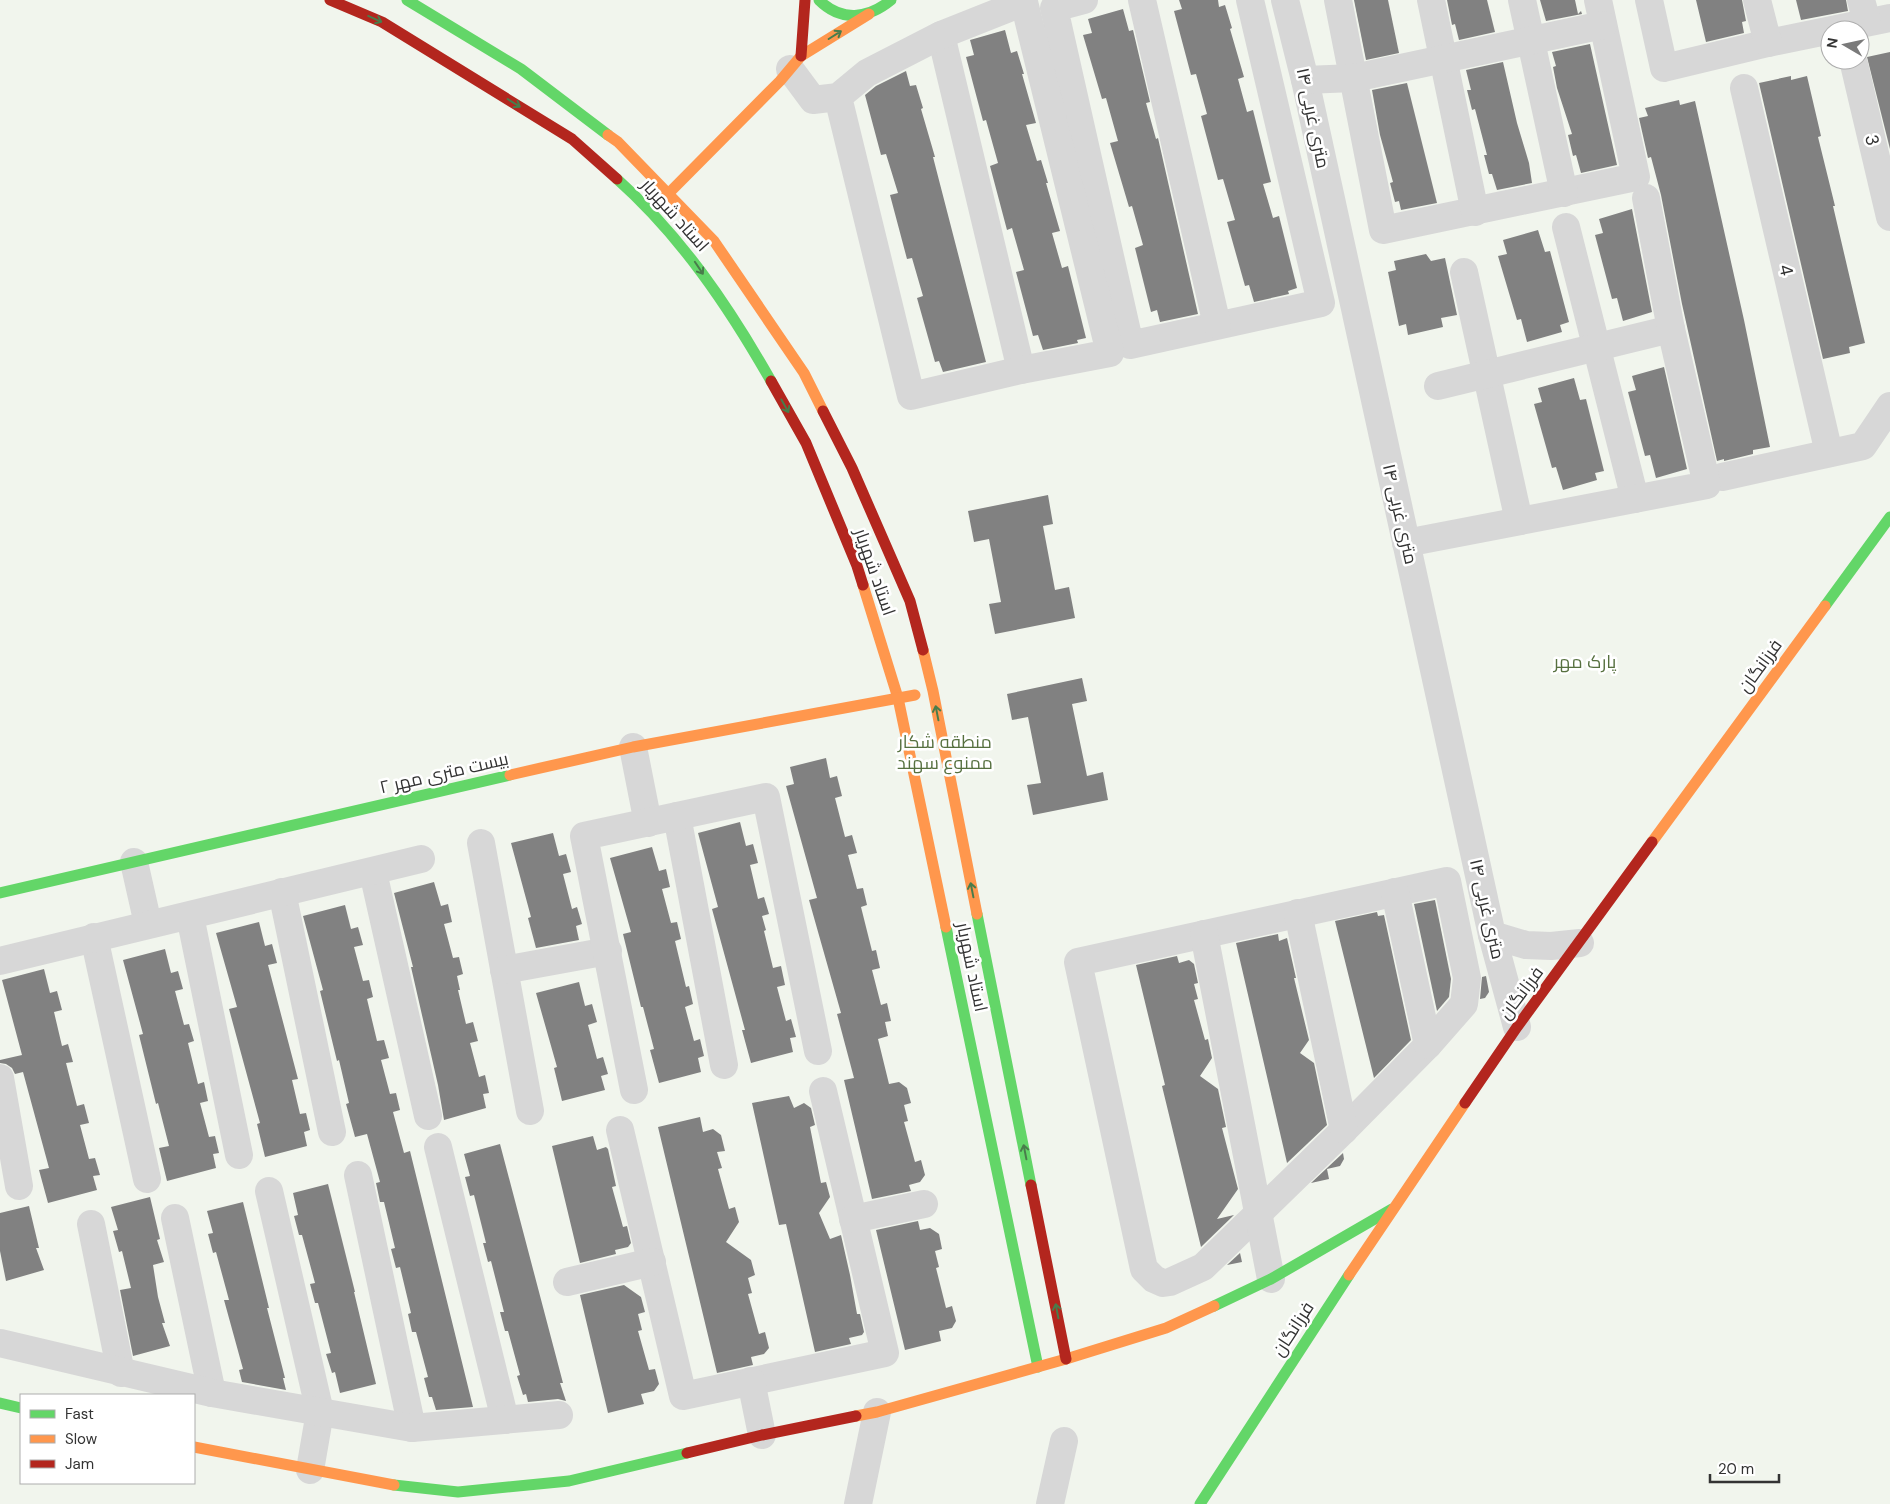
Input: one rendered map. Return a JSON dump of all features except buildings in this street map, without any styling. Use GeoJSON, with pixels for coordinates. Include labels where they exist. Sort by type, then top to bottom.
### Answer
{"type":"FeatureCollection","features":[{"type":"Feature","properties":{"kind":"main road","name":"استاد شهریار"},"geometry":{"type":"LineString","coordinates":[[330,0],[382,22],[572,139],[644,203],[691,257],[747,338],[806,443],[857,566],[898,698],[1038,1367]]}},
{"type":"Feature","properties":{"kind":"main road","name":"استاد شهریار"},"geometry":{"type":"LineString","coordinates":[[407,0],[521,69],[618,142],[714,241],[804,372],[852,468],[910,601],[932,691],[1066,1359]]}},
{"type":"Feature","properties":{"kind":"main road"},"geometry":{"type":"LineString","coordinates":[[796,63],[805,0]]}},
{"type":"Feature","properties":{"kind":"main road"},"geometry":{"type":"LineString","coordinates":[[820,0],[836,12],[852,16],[869,14]]}},
{"type":"Feature","properties":{"kind":"main road"},"geometry":{"type":"LineString","coordinates":[[668,194],[796,63],[869,14],[884,8],[891,0]]}},
{"type":"Feature","properties":{"kind":"main road","name":"فرزانگان"},"geometry":{"type":"LineString","coordinates":[[1200,1504],[1392,1209],[1517,1027],[1890,517]]}},
{"type":"Feature","properties":{"kind":"main road","name":"بیست متری مهر ۲"},"geometry":{"type":"LineString","coordinates":[[0,893],[633,747],[932,691]]}},
{"type":"Feature","properties":{"kind":"main road"},"geometry":{"type":"LineString","coordinates":[[195,1447],[457,1498],[569,1481],[762,1435],[876,1412],[1066,1359],[1166,1328],[1271,1279],[1392,1209]]}},
{"type":"Feature","properties":{"kind":"main road"},"geometry":{"type":"LineString","coordinates":[[0,1403],[20,1408]]}},
{"type":"Feature","properties":{"kind":"street"},"geometry":{"type":"LineString","coordinates":[[1084,0],[1054,8],[1130,345],[1321,303],[1250,0]]}},
{"type":"Feature","properties":{"kind":"street"},"geometry":{"type":"LineString","coordinates":[[1142,0],[1217,325]]}},
{"type":"Feature","properties":{"kind":"street","name":"۱۴ متری غربی"},"geometry":{"type":"LineString","coordinates":[[1285,0],[1305,80],[1492,934],[1517,1027]]}},
{"type":"Feature","properties":{"kind":"street"},"geometry":{"type":"LineString","coordinates":[[1305,80],[1354,78],[1531,41],[1600,13],[1636,177],[1384,230],[1354,78],[1338,0]]}},
{"type":"Feature","properties":{"kind":"street"},"geometry":{"type":"LineString","coordinates":[[1431,0],[1475,212]]}},
{"type":"Feature","properties":{"kind":"street"},"geometry":{"type":"LineString","coordinates":[[1522,0],[1564,193]]}},
{"type":"Feature","properties":{"kind":"street"},"geometry":{"type":"LineString","coordinates":[[1649,0],[1664,68],[1768,43],[1873,13]]}},
{"type":"Feature","properties":{"kind":"street"},"geometry":{"type":"LineString","coordinates":[[1757,0],[1768,43]]}},
{"type":"Feature","properties":{"kind":"street"},"geometry":{"type":"LineString","coordinates":[[796,63],[813,100],[838,97],[866,73],[941,35],[1024,2],[1110,353],[1021,370],[911,396],[838,97]]}},
{"type":"Feature","properties":{"kind":"street"},"geometry":{"type":"LineString","coordinates":[[941,35],[1021,370]]}},
{"type":"Feature","properties":{"kind":"street","name":"3"},"geometry":{"type":"LineString","coordinates":[[1855,70],[1890,217]]}},
{"type":"Feature","properties":{"kind":"street","name":"4"},"geometry":{"type":"LineString","coordinates":[[1744,88],[1829,453]]}},
{"type":"Feature","properties":{"kind":"street"},"geometry":{"type":"LineString","coordinates":[[1406,543],[1706,485],[1671,329],[1646,198]]}},
{"type":"Feature","properties":{"kind":"street"},"geometry":{"type":"LineString","coordinates":[[1566,228],[1635,499]]}},
{"type":"Feature","properties":{"kind":"street"},"geometry":{"type":"LineString","coordinates":[[1464,272],[1519,522]]}},
{"type":"Feature","properties":{"kind":"street"},"geometry":{"type":"LineString","coordinates":[[1438,386],[1671,329]]}},
{"type":"Feature","properties":{"kind":"street"},"geometry":{"type":"LineString","coordinates":[[1722,477],[1863,446],[1890,406]]}},
{"type":"Feature","properties":{"kind":"street"},"geometry":{"type":"LineString","coordinates":[[633,747],[648,822]]}},
{"type":"Feature","properties":{"kind":"street"},"geometry":{"type":"LineString","coordinates":[[634,1090],[608,950],[584,836],[648,822],[766,797],[818,1051]]}},
{"type":"Feature","properties":{"kind":"street"},"geometry":{"type":"LineString","coordinates":[[677,816],[724,1065]]}},
{"type":"Feature","properties":{"kind":"street"},"geometry":{"type":"LineString","coordinates":[[481,843],[530,1111]]}},
{"type":"Feature","properties":{"kind":"street"},"geometry":{"type":"LineString","coordinates":[[0,961],[421,859]]}},
{"type":"Feature","properties":{"kind":"street"},"geometry":{"type":"LineString","coordinates":[[134,862],[148,924]]}},
{"type":"Feature","properties":{"kind":"street"},"geometry":{"type":"LineString","coordinates":[[373,872],[428,1116]]}},
{"type":"Feature","properties":{"kind":"street"},"geometry":{"type":"LineString","coordinates":[[1448,881],[1467,978],[1464,1004],[1428,1045],[1344,1130],[1203,1268],[1164,1283],[1154,1279],[1144,1269],[1078,962],[1298,913],[1448,881]]}},
{"type":"Feature","properties":{"kind":"street"},"geometry":{"type":"LineString","coordinates":[[282,892],[332,1132]]}},
{"type":"Feature","properties":{"kind":"street"},"geometry":{"type":"LineString","coordinates":[[1395,892],[1428,1045]]}},
{"type":"Feature","properties":{"kind":"street"},"geometry":{"type":"LineString","coordinates":[[1298,913],[1344,1130]]}},
{"type":"Feature","properties":{"kind":"street"},"geometry":{"type":"LineString","coordinates":[[190,916],[239,1156]]}},
{"type":"Feature","properties":{"kind":"street"},"geometry":{"type":"LineString","coordinates":[[1204,934],[1271,1279]]}},
{"type":"Feature","properties":{"kind":"street"},"geometry":{"type":"LineString","coordinates":[[1492,934],[1526,945],[1550,946],[1580,943]]}},
{"type":"Feature","properties":{"kind":"street"},"geometry":{"type":"LineString","coordinates":[[94,937],[147,1180]]}},
{"type":"Feature","properties":{"kind":"street"},"geometry":{"type":"LineString","coordinates":[[504,970],[608,950]]}},
{"type":"Feature","properties":{"kind":"street"},"geometry":{"type":"LineString","coordinates":[[0,1078],[19,1186]]}},
{"type":"Feature","properties":{"kind":"street"},"geometry":{"type":"LineString","coordinates":[[620,1130],[683,1396],[886,1353],[823,1091]]}},
{"type":"Feature","properties":{"kind":"street"},"geometry":{"type":"LineString","coordinates":[[438,1147],[505,1420]]}},
{"type":"Feature","properties":{"kind":"street"},"geometry":{"type":"LineString","coordinates":[[358,1175],[412,1428]]}},
{"type":"Feature","properties":{"kind":"street"},"geometry":{"type":"LineString","coordinates":[[269,1191],[320,1412],[310,1470]]}},
{"type":"Feature","properties":{"kind":"street"},"geometry":{"type":"LineString","coordinates":[[853,1219],[924,1204]]}},
{"type":"Feature","properties":{"kind":"street"},"geometry":{"type":"LineString","coordinates":[[175,1218],[212,1393]]}},
{"type":"Feature","properties":{"kind":"street"},"geometry":{"type":"LineString","coordinates":[[91,1224],[121,1373]]}},
{"type":"Feature","properties":{"kind":"street"},"geometry":{"type":"LineString","coordinates":[[567,1282],[652,1262]]}},
{"type":"Feature","properties":{"kind":"street"},"geometry":{"type":"LineString","coordinates":[[0,1344],[212,1393],[412,1428],[560,1415]]}},
{"type":"Feature","properties":{"kind":"street"},"geometry":{"type":"LineString","coordinates":[[751,1381],[762,1435]]}},
{"type":"Feature","properties":{"kind":"street"},"geometry":{"type":"LineString","coordinates":[[858,1504],[876,1412]]}},
{"type":"Feature","properties":{"kind":"street"},"geometry":{"type":"LineString","coordinates":[[1050,1504],[1064,1441]]}},
{"type":"Feature","properties":{"kind":"green space","name":"منطقه شکار ممنوع سهند"},"geometry":{"type":"Polygon","coordinates":[[[0,0],[1890,0],[1890,1504],[0,1504],[0,0]]]}},
{"type":"Feature","properties":{"kind":"traffic: fast"},"geometry":{"type":"LineString","coordinates":[[407,0],[521,69],[608,135]]}},
{"type":"Feature","properties":{"kind":"traffic: fast"},"geometry":{"type":"LineString","coordinates":[[819,0],[827,7],[845,15],[864,14],[891,0]]}},
{"type":"Feature","properties":{"kind":"traffic: fast"},"geometry":{"type":"LineString","coordinates":[[617,179],[683,248],[721,300],[771,381]]}},
{"type":"Feature","properties":{"kind":"traffic: fast"},"geometry":{"type":"LineString","coordinates":[[1825,606],[1890,517]]}},
{"type":"Feature","properties":{"kind":"traffic: fast"},"geometry":{"type":"LineString","coordinates":[[0,893],[510,775]]}},
{"type":"Feature","properties":{"kind":"traffic: fast"},"geometry":{"type":"LineString","coordinates":[[977,914],[1031,1185]]}},
{"type":"Feature","properties":{"kind":"traffic: fast"},"geometry":{"type":"LineString","coordinates":[[946,927],[1038,1367]]}},
{"type":"Feature","properties":{"kind":"traffic: fast"},"geometry":{"type":"LineString","coordinates":[[1214,1306],[1271,1279],[1392,1209]]}},
{"type":"Feature","properties":{"kind":"traffic: fast"},"geometry":{"type":"LineString","coordinates":[[1200,1504],[1349,1275]]}},
{"type":"Feature","properties":{"kind":"traffic: fast"},"geometry":{"type":"LineString","coordinates":[[0,1403],[20,1408]]}},
{"type":"Feature","properties":{"kind":"traffic: fast"},"geometry":{"type":"LineString","coordinates":[[394,1485],[458,1492],[569,1481],[687,1453]]}},
{"type":"Feature","properties":{"kind":"traffic: slow"},"geometry":{"type":"LineString","coordinates":[[668,194],[780,81],[801,56],[869,14]]}},
{"type":"Feature","properties":{"kind":"traffic: slow"},"geometry":{"type":"LineString","coordinates":[[608,135],[618,142],[714,241],[804,373],[823,411]]}},
{"type":"Feature","properties":{"kind":"traffic: slow"},"geometry":{"type":"LineString","coordinates":[[863,585],[898,698],[946,927]]}},
{"type":"Feature","properties":{"kind":"traffic: slow"},"geometry":{"type":"LineString","coordinates":[[1652,842],[1825,606]]}},
{"type":"Feature","properties":{"kind":"traffic: slow"},"geometry":{"type":"LineString","coordinates":[[923,650],[933,691],[977,914]]}},
{"type":"Feature","properties":{"kind":"traffic: slow"},"geometry":{"type":"LineString","coordinates":[[510,775],[633,747],[915,695]]}},
{"type":"Feature","properties":{"kind":"traffic: slow"},"geometry":{"type":"LineString","coordinates":[[1349,1275],[1465,1103]]}},
{"type":"Feature","properties":{"kind":"traffic: slow"},"geometry":{"type":"LineString","coordinates":[[856,1416],[877,1412],[1066,1359],[1166,1328],[1214,1306]]}},
{"type":"Feature","properties":{"kind":"traffic: slow"},"geometry":{"type":"LineString","coordinates":[[195,1447],[394,1485]]}},
{"type":"Feature","properties":{"kind":"traffic: jam"},"geometry":{"type":"LineString","coordinates":[[330,0],[382,22],[572,139],[617,179]]}},
{"type":"Feature","properties":{"kind":"traffic: jam"},"geometry":{"type":"LineString","coordinates":[[801,56],[805,0]]}},
{"type":"Feature","properties":{"kind":"traffic: jam"},"geometry":{"type":"LineString","coordinates":[[771,381],[806,443],[857,566],[863,585]]}},
{"type":"Feature","properties":{"kind":"traffic: jam"},"geometry":{"type":"LineString","coordinates":[[823,411],[852,468],[910,601],[923,650]]}},
{"type":"Feature","properties":{"kind":"traffic: jam"},"geometry":{"type":"LineString","coordinates":[[1465,1103],[1517,1027],[1652,842]]}},
{"type":"Feature","properties":{"kind":"traffic: jam"},"geometry":{"type":"LineString","coordinates":[[1031,1185],[1066,1359]]}},
{"type":"Feature","properties":{"kind":"traffic: jam"},"geometry":{"type":"LineString","coordinates":[[687,1453],[762,1435],[856,1416]]}},
{"type":"Feature","properties":{"kind":"park label","name":"پارک مهر"},"geometry":{"type":"Point","coordinates":[1585,662]}}]}
